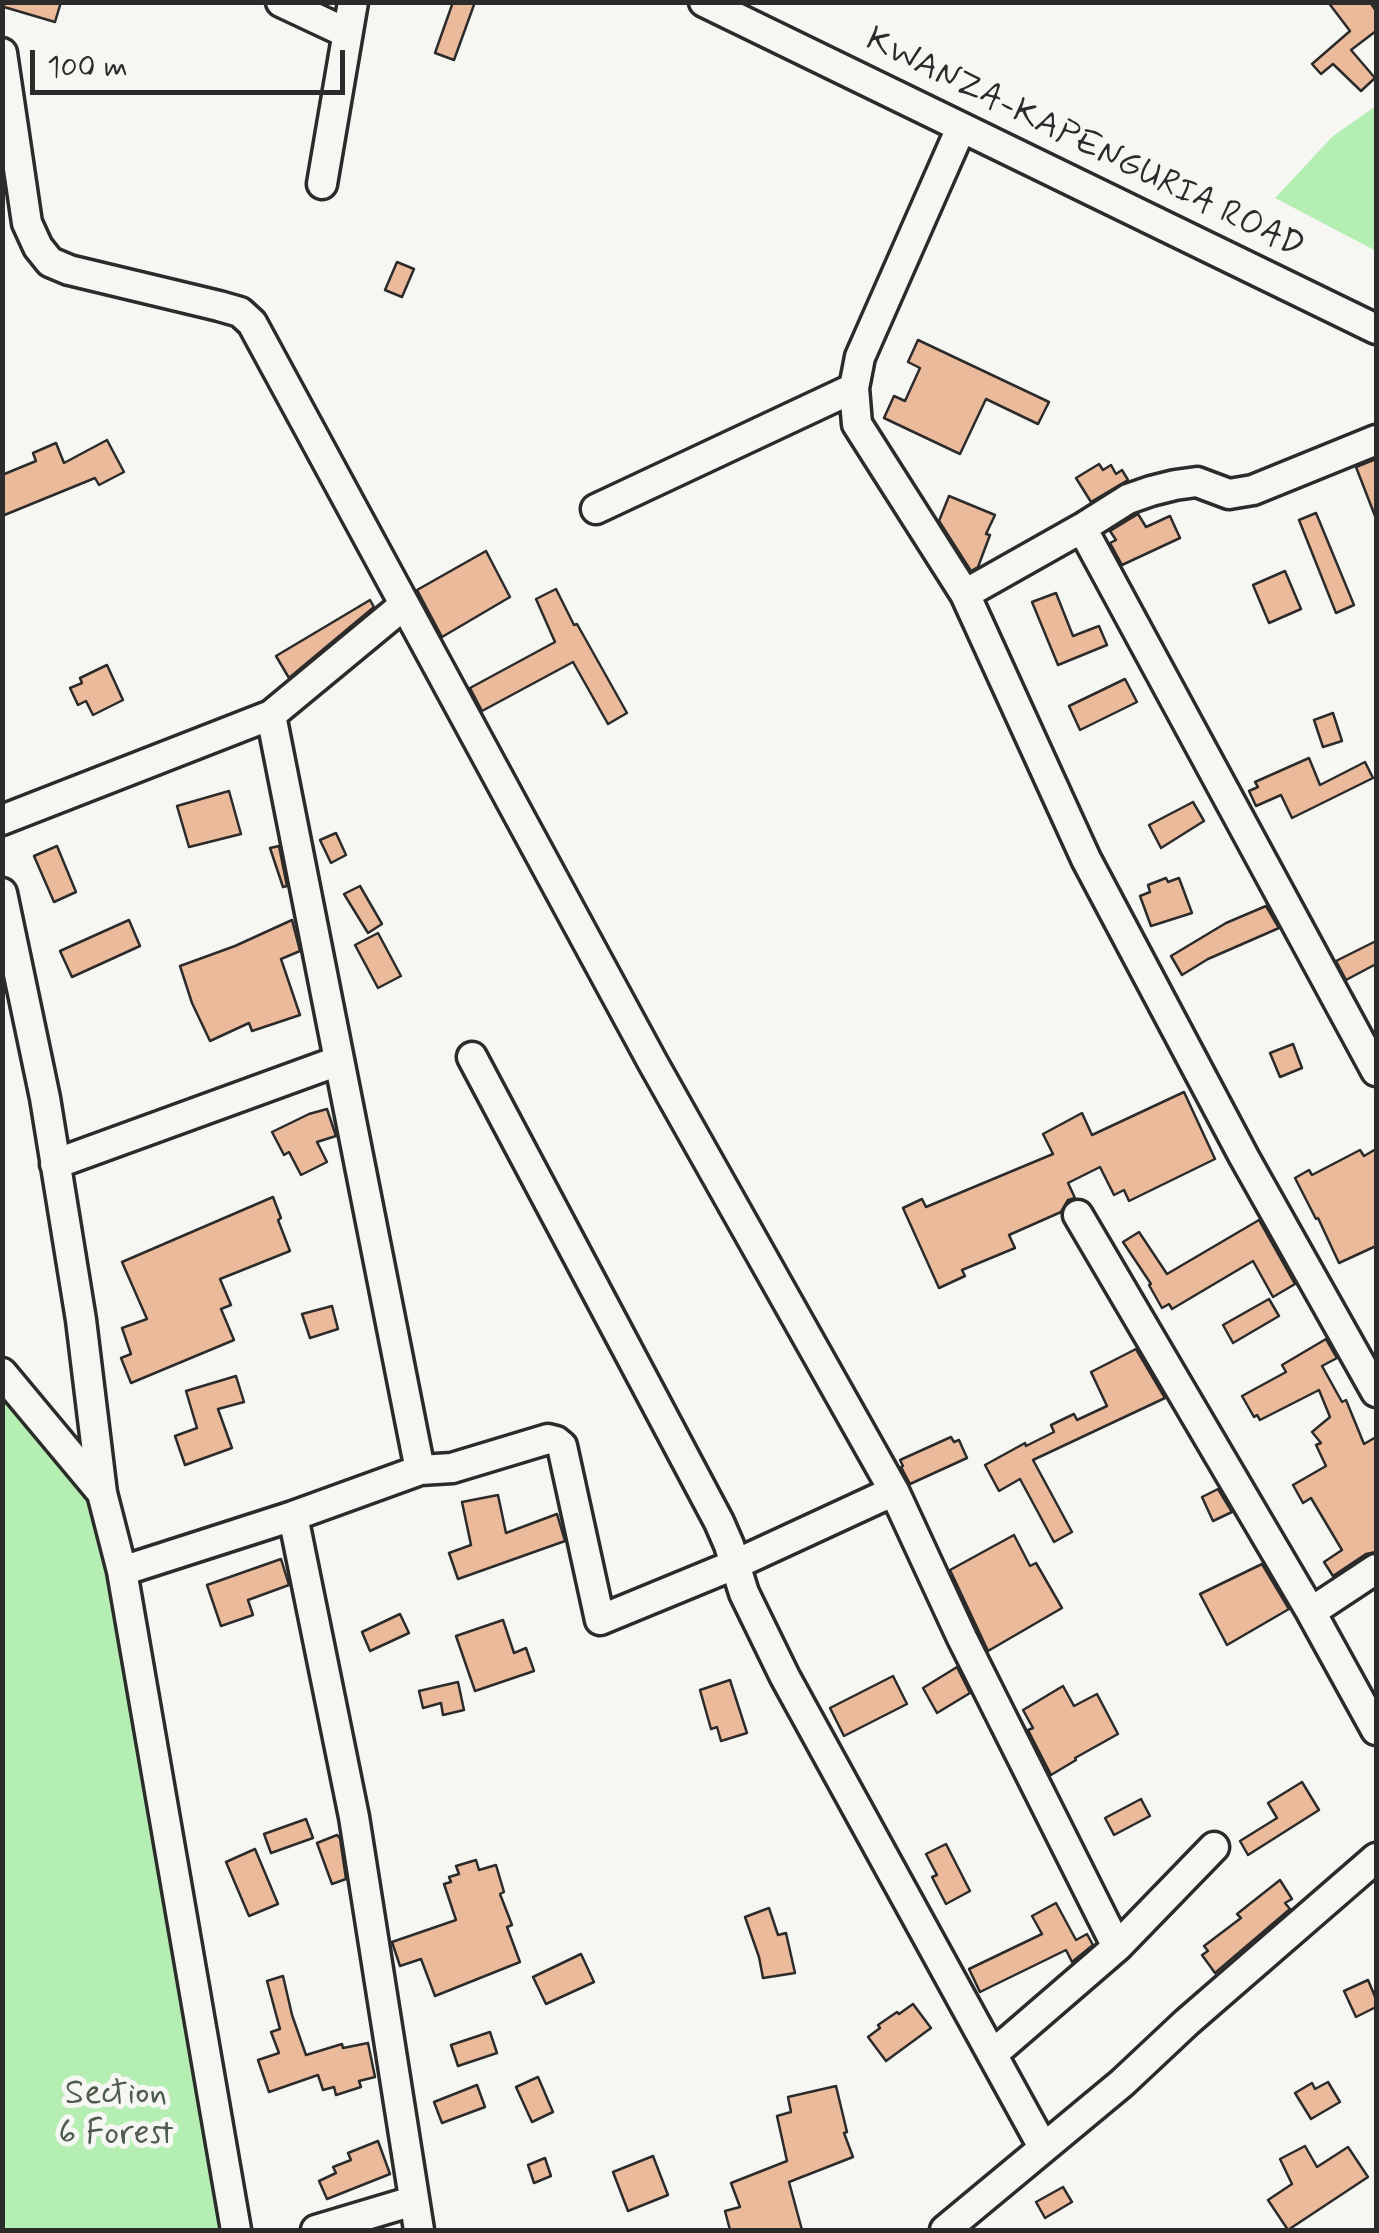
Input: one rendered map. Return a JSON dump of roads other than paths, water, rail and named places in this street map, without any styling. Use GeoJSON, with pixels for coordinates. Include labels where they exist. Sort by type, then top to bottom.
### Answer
{"type":"FeatureCollection","features":[{"type":"Feature","properties":{"kind":"street"},"geometry":{"type":"LineString","coordinates":[[280,2],[346,33]]}},
{"type":"Feature","properties":{"kind":"street"},"geometry":{"type":"LineString","coordinates":[[322,184],[353,2]]}},
{"type":"Feature","properties":{"kind":"street","name":"KWANZA-KAPENGURIA ROAD"},"geometry":{"type":"LineString","coordinates":[[704,2],[1376,329]]}},
{"type":"Feature","properties":{"kind":"street"},"geometry":{"type":"LineString","coordinates":[[2,53],[27,224],[50,262],[240,312],[252,323],[663,1080],[894,1491],[962,1638],[1117,1947]]}},
{"type":"Feature","properties":{"kind":"street"},"geometry":{"type":"LineString","coordinates":[[961,128],[860,357],[854,388],[857,424],[965,594],[1086,859],[1244,1156],[1376,1392]]}},
{"type":"Feature","properties":{"kind":"street"},"geometry":{"type":"LineString","coordinates":[[596,509],[854,388]]}},
{"type":"Feature","properties":{"kind":"street"},"geometry":{"type":"LineString","coordinates":[[965,594],[1128,499],[1197,482],[1229,494],[1254,490],[1376,440]]}},
{"type":"Feature","properties":{"kind":"street"},"geometry":{"type":"LineString","coordinates":[[1082,528],[1376,1071]]}},
{"type":"Feature","properties":{"kind":"street"},"geometry":{"type":"LineString","coordinates":[[2,820],[270,714],[404,605]]}},
{"type":"Feature","properties":{"kind":"street"},"geometry":{"type":"LineString","coordinates":[[270,714],[420,1470]]}},
{"type":"Feature","properties":{"kind":"street"},"geometry":{"type":"LineString","coordinates":[[2,893],[45,1098],[81,1320],[102,1493],[122,1571],[236,2230]]}},
{"type":"Feature","properties":{"kind":"street"},"geometry":{"type":"LineString","coordinates":[[472,1057],[719,1522],[744,1593],[785,1677],[1043,2148]]}},
{"type":"Feature","properties":{"kind":"street"},"geometry":{"type":"LineString","coordinates":[[54,1164],[338,1062]]}},
{"type":"Feature","properties":{"kind":"street"},"geometry":{"type":"LineString","coordinates":[[1078,1215],[1312,1612],[1376,1730]]}},
{"type":"Feature","properties":{"kind":"street"},"geometry":{"type":"LineString","coordinates":[[1350,1346],[1376,1334]]}},
{"type":"Feature","properties":{"kind":"street"},"geometry":{"type":"LineString","coordinates":[[2,1373],[102,1493]]}},
{"type":"Feature","properties":{"kind":"street"},"geometry":{"type":"LineString","coordinates":[[122,1571],[420,1470],[452,1468],[548,1439],[562,1446],[600,1620],[736,1564],[894,1491]]}},
{"type":"Feature","properties":{"kind":"street"},"geometry":{"type":"LineString","coordinates":[[293,1516],[354,1818],[419,2230]]}},
{"type":"Feature","properties":{"kind":"street"},"geometry":{"type":"LineString","coordinates":[[1312,1612],[1376,1569]]}},
{"type":"Feature","properties":{"kind":"street"},"geometry":{"type":"LineString","coordinates":[[992,2054],[1117,1947],[1214,1847]]}},
{"type":"Feature","properties":{"kind":"street"},"geometry":{"type":"LineString","coordinates":[[945,2230],[1122,2082],[1376,1858]]}},
{"type":"Feature","properties":{"kind":"street"},"geometry":{"type":"LineString","coordinates":[[316,2230],[413,2201]]}},
{"type":"Feature","properties":{"kind":"park label","name":"Section 6 Forest"},"geometry":{"type":"Point","coordinates":[116,2116]}}]}
